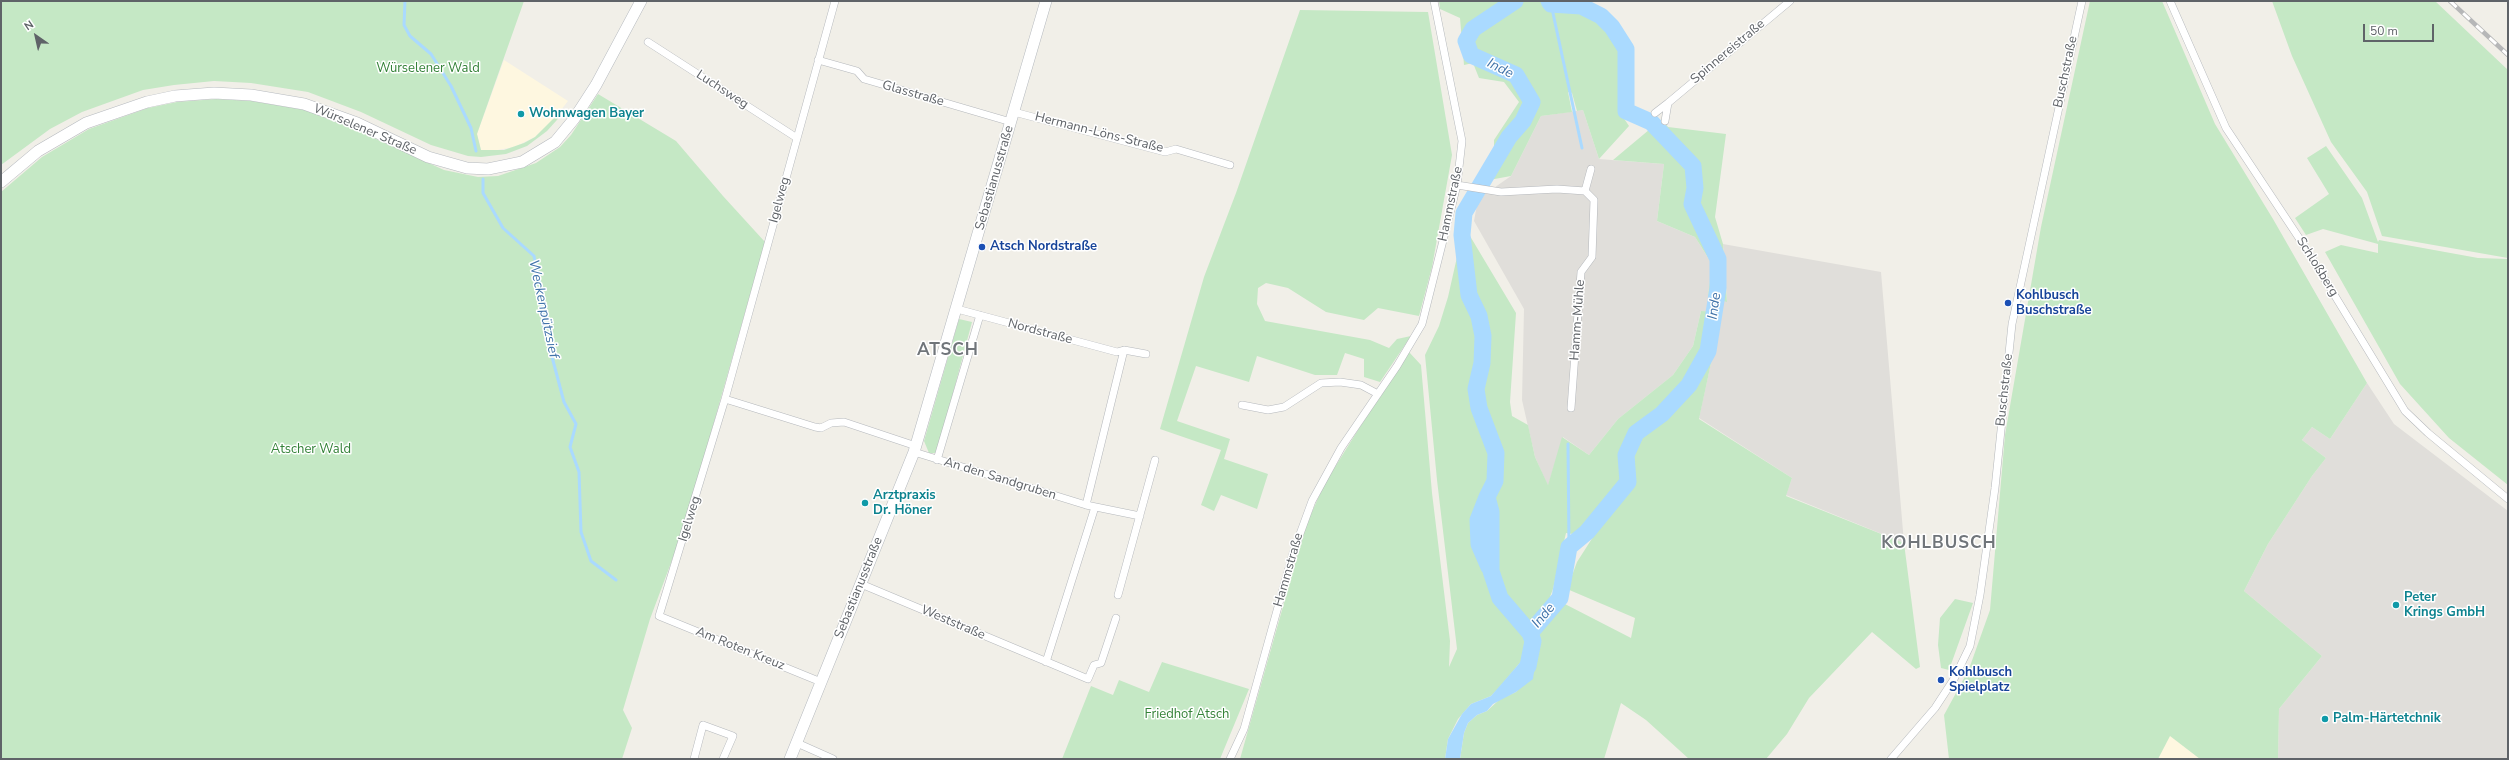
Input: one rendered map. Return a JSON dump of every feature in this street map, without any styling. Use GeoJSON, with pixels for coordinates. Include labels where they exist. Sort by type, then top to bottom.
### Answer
{"type":"FeatureCollection","features":[{"type":"Feature","properties":{"kind":"main road","name":"Würselener Straße"},"geometry":{"type":"LineString","coordinates":[[1,182],[38,151],[86,123],[147,102],[176,96],[214,94],[251,95],[304,104],[357,123],[428,157],[467,168],[488,169],[522,162],[555,142],[574,119],[596,85],[641,1]]}},
{"type":"Feature","properties":{"kind":"main road","name":"Sebastianusstraße"},"geometry":{"type":"LineString","coordinates":[[790,759],[915,449],[1046,1]]}},
{"type":"Feature","properties":{"kind":"street","name":"Igelweg"},"geometry":{"type":"LineString","coordinates":[[659,616],[725,399],[835,1]]}},
{"type":"Feature","properties":{"kind":"street","name":"Hammstraße"},"geometry":{"type":"LineString","coordinates":[[1230,758],[1244,728],[1293,553],[1312,501],[1341,448],[1378,394],[1422,324],[1457,185],[1462,141],[1434,1]]}},
{"type":"Feature","properties":{"kind":"street","name":"Spinnereistraße"},"geometry":{"type":"LineString","coordinates":[[1655,112],[1668,103],[1790,1]]}},
{"type":"Feature","properties":{"kind":"street","name":"Buschstraße"},"geometry":{"type":"LineString","coordinates":[[1891,759],[1935,708],[1954,679],[1970,646],[1980,595],[1994,488],[2012,324],[2082,1]]}},
{"type":"Feature","properties":{"kind":"street","name":"Schloßberg"},"geometry":{"type":"LineString","coordinates":[[2170,1],[2226,128],[2307,250],[2405,411],[2428,433],[2508,499]]}},
{"type":"Feature","properties":{"kind":"street","name":"Luchsweg"},"geometry":{"type":"LineString","coordinates":[[648,42],[797,138]]}},
{"type":"Feature","properties":{"kind":"street","name":"Glasstraße"},"geometry":{"type":"LineString","coordinates":[[818,60],[857,72],[864,79],[1013,117]]}},
{"type":"Feature","properties":{"kind":"street"},"geometry":{"type":"LineString","coordinates":[[1666,121],[1668,103]]}},
{"type":"Feature","properties":{"kind":"street","name":"Hermann-Löns-Straße"},"geometry":{"type":"LineString","coordinates":[[1013,117],[1165,152],[1176,149],[1230,165]]}},
{"type":"Feature","properties":{"kind":"street"},"geometry":{"type":"LineString","coordinates":[[1457,185],[1500,192],[1557,189],[1585,191],[1591,170]]}},
{"type":"Feature","properties":{"kind":"street","name":"Hamm-Mühle"},"geometry":{"type":"LineString","coordinates":[[1571,408],[1581,272],[1592,257],[1594,200],[1585,191]]}},
{"type":"Feature","properties":{"kind":"street","name":"Nordstraße"},"geometry":{"type":"LineString","coordinates":[[957,309],[1117,352],[1124,350],[1146,354]]}},
{"type":"Feature","properties":{"kind":"street"},"geometry":{"type":"LineString","coordinates":[[937,460],[980,315]]}},
{"type":"Feature","properties":{"kind":"street"},"geometry":{"type":"LineString","coordinates":[[1086,505],[1107,427],[1124,350]]}},
{"type":"Feature","properties":{"kind":"street"},"geometry":{"type":"LineString","coordinates":[[1242,405],[1268,410],[1284,406],[1321,384],[1340,382],[1361,385],[1378,394]]}},
{"type":"Feature","properties":{"kind":"street"},"geometry":{"type":"LineString","coordinates":[[725,399],[815,427],[821,428],[831,423],[844,422],[915,449]]}},
{"type":"Feature","properties":{"kind":"street","name":"An den Sandgruben"},"geometry":{"type":"LineString","coordinates":[[915,449],[937,460],[1086,505],[1140,516]]}},
{"type":"Feature","properties":{"kind":"street"},"geometry":{"type":"LineString","coordinates":[[1118,596],[1155,460]]}},
{"type":"Feature","properties":{"kind":"street"},"geometry":{"type":"LineString","coordinates":[[1046,662],[1095,507]]}},
{"type":"Feature","properties":{"kind":"street","name":"Weststraße"},"geometry":{"type":"LineString","coordinates":[[861,584],[1088,679],[1094,665],[1101,663],[1116,618]]}},
{"type":"Feature","properties":{"kind":"street","name":"Am Roten Kreuz"},"geometry":{"type":"LineString","coordinates":[[659,616],[821,682]]}},
{"type":"Feature","properties":{"kind":"street"},"geometry":{"type":"LineString","coordinates":[[694,759],[704,725],[733,736],[723,759]]}},
{"type":"Feature","properties":{"kind":"street"},"geometry":{"type":"LineString","coordinates":[[797,743],[833,759]]}},
{"type":"Feature","properties":{"kind":"shaded area"},"geometry":{"type":"Polygon","coordinates":[[[504,60],[568,101],[554,119],[535,137],[514,147],[486,152],[481,150],[477,134],[504,60]]]}},
{"type":"Feature","properties":{"kind":"shaded area"},"geometry":{"type":"Polygon","coordinates":[[[1583,110],[1599,159],[1664,164],[1657,221],[1695,237],[1712,264],[1708,296],[1727,301],[1723,244],[1881,272],[1904,543],[1786,495],[1792,478],[1699,418],[1722,312],[1701,311],[1693,346],[1673,375],[1618,419],[1589,455],[1563,437],[1548,486],[1535,457],[1522,400],[1524,309],[1474,221],[1478,199],[1511,176],[1541,116],[1583,110]]]}},
{"type":"Feature","properties":{"kind":"shaded area"},"geometry":{"type":"Polygon","coordinates":[[[2367,383],[2394,424],[2508,511],[2508,759],[2278,759],[2279,709],[2322,656],[2244,591],[2268,544],[2312,476],[2326,458],[2302,440],[2312,427],[2330,439],[2367,383]]]}},
{"type":"Feature","properties":{"kind":"shaded area"},"geometry":{"type":"Polygon","coordinates":[[[2170,735],[2200,759],[2158,759],[2170,735]]]}},
{"type":"Feature","properties":{"kind":"green space","name":"Würselener Wald"},"geometry":{"type":"Polygon","coordinates":[[[1,1],[524,1],[477,134],[481,150],[504,150],[524,143],[535,137],[563,109],[565,111],[547,131],[527,146],[506,154],[481,157],[468,156],[431,145],[361,112],[308,92],[251,83],[214,81],[143,90],[82,112],[50,129],[1,165],[1,1]]]}},
{"type":"Feature","properties":{"kind":"green space"},"geometry":{"type":"Polygon","coordinates":[[[1439,1],[1579,1],[1577,7],[1592,14],[1609,28],[1623,49],[1621,114],[1629,126],[1599,159],[1583,110],[1577,111],[1572,93],[1568,92],[1572,112],[1541,116],[1511,176],[1478,182],[1494,150],[1494,140],[1519,102],[1504,82],[1479,78],[1473,63],[1464,65],[1460,18],[1440,9],[1439,1]]]}},
{"type":"Feature","properties":{"kind":"green space"},"geometry":{"type":"Polygon","coordinates":[[[2090,1],[2162,1],[2215,124],[2273,219],[2367,383],[2330,439],[2312,427],[2302,440],[2326,458],[2312,476],[2268,544],[2244,591],[2322,656],[2279,709],[2278,759],[2200,759],[2170,736],[2158,759],[1949,759],[1944,715],[1969,669],[1990,610],[2005,435],[2041,227],[2090,1]]]}},
{"type":"Feature","properties":{"kind":"green space"},"geometry":{"type":"Polygon","coordinates":[[[2272,1],[2435,1],[2508,70],[2508,258],[2382,236],[2367,192],[2331,142],[2292,56],[2272,1]]]}},
{"type":"Feature","properties":{"kind":"green space"},"geometry":{"type":"Polygon","coordinates":[[[1300,10],[1428,12],[1452,155],[1432,267],[1419,316],[1378,308],[1364,320],[1326,312],[1288,288],[1266,283],[1258,288],[1257,304],[1265,321],[1370,340],[1389,348],[1397,339],[1411,336],[1380,382],[1364,377],[1364,359],[1345,353],[1337,375],[1315,375],[1257,356],[1249,382],[1196,366],[1177,421],[1230,439],[1224,459],[1268,474],[1257,509],[1221,495],[1214,511],[1201,505],[1221,450],[1160,429],[1204,277],[1236,193],[1300,10]]]}},
{"type":"Feature","properties":{"kind":"green space","name":"Atscher Wald"},"geometry":{"type":"Polygon","coordinates":[[[598,94],[676,141],[765,242],[684,528],[650,619],[623,710],[632,728],[622,759],[1,759],[1,192],[42,157],[89,129],[148,108],[177,102],[216,99],[252,101],[305,110],[354,129],[444,170],[478,177],[498,176],[536,163],[560,147],[571,135],[598,94]]]}},
{"type":"Feature","properties":{"kind":"green space"},"geometry":{"type":"Polygon","coordinates":[[[1662,119],[1668,127],[1726,134],[1715,217],[1723,244],[1727,302],[1708,296],[1712,264],[1695,237],[1657,221],[1664,164],[1613,160],[1662,119]]]}},
{"type":"Feature","properties":{"kind":"green space"},"geometry":{"type":"Polygon","coordinates":[[[2326,146],[2362,198],[2378,242],[2379,240],[2478,258],[2508,259],[2508,485],[2449,438],[2400,384],[2325,252],[2341,245],[2378,253],[2378,244],[2323,229],[2306,235],[2295,218],[2329,194],[2307,158],[2326,146]]]}},
{"type":"Feature","properties":{"kind":"green space"},"geometry":{"type":"Polygon","coordinates":[[[1464,226],[1516,313],[1510,402],[1512,416],[1528,425],[1535,457],[1548,485],[1562,437],[1589,455],[1618,419],[1673,375],[1693,346],[1701,311],[1722,312],[1699,419],[1792,478],[1786,496],[1904,543],[1920,667],[1916,669],[1872,632],[1809,698],[1787,734],[1766,759],[1689,759],[1646,720],[1621,703],[1604,759],[1460,759],[1464,733],[1468,723],[1477,715],[1487,711],[1500,699],[1516,692],[1536,668],[1536,639],[1540,629],[1554,616],[1561,602],[1631,638],[1635,618],[1567,589],[1577,562],[1593,537],[1566,533],[1553,589],[1533,641],[1524,658],[1491,696],[1471,704],[1458,719],[1448,739],[1445,759],[1240,759],[1306,525],[1325,483],[1409,352],[1421,365],[1432,493],[1450,641],[1449,667],[1457,649],[1437,480],[1425,355],[1439,326],[1448,297],[1464,226]]]}},
{"type":"Feature","properties":{"kind":"green space"},"geometry":{"type":"Polygon","coordinates":[[[959,319],[972,322],[937,453],[929,453],[924,441],[959,319]]]}},
{"type":"Feature","properties":{"kind":"green space"},"geometry":{"type":"Polygon","coordinates":[[[1955,599],[1973,603],[1949,670],[1941,668],[1938,645],[1940,618],[1955,599]]]}},
{"type":"Feature","properties":{"kind":"green space","name":"Friedhof Atsch"},"geometry":{"type":"Polygon","coordinates":[[[1162,662],[1249,689],[1220,759],[1062,759],[1091,686],[1113,695],[1119,680],[1149,692],[1162,662]]]}},
{"type":"Feature","properties":{"kind":"water"},"geometry":{"type":"Polygon","coordinates":[[[1536,657],[1533,679],[1516,692],[1493,704],[1487,711],[1477,715],[1468,723],[1464,733],[1460,759],[1445,759],[1448,739],[1462,714],[1471,704],[1491,696],[1524,658],[1536,657]]]}},
{"type":"Feature","properties":{"kind":"waterway","name":"Weckenpützsief"},"geometry":{"type":"LineString","coordinates":[[405,1],[404,25],[410,36],[431,54],[451,86],[471,128],[476,151]]}},
{"type":"Feature","properties":{"kind":"waterway","name":"Inde"},"geometry":{"type":"LineString","coordinates":[[1515,1],[1473,29],[1466,41],[1471,55],[1516,75],[1532,102],[1523,121],[1509,137],[1464,213],[1462,235],[1469,295],[1479,316],[1483,336],[1482,363],[1476,389],[1479,408],[1496,453],[1495,481],[1487,497],[1491,512],[1491,571],[1500,598],[1530,633],[1533,641],[1528,666],[1520,678]]}},
{"type":"Feature","properties":{"kind":"waterway","name":"Inde"},"geometry":{"type":"LineString","coordinates":[[1530,633],[1560,598],[1569,547],[1587,532],[1628,482],[1626,455],[1636,433],[1662,414],[1689,385],[1708,351],[1718,288],[1718,259],[1692,204],[1695,188],[1693,166],[1651,122],[1626,111],[1626,49],[1612,27],[1601,16],[1581,6],[1551,4],[1549,1]]}},
{"type":"Feature","properties":{"kind":"waterway"},"geometry":{"type":"LineString","coordinates":[[1551,4],[1582,148]]}},
{"type":"Feature","properties":{"kind":"waterway","name":"Weckenpützsief"},"geometry":{"type":"LineString","coordinates":[[483,179],[483,193],[503,228],[534,256],[542,293],[543,323],[564,402],[576,424],[570,447],[579,472],[581,532],[591,561],[616,580]]}},
{"type":"Feature","properties":{"kind":"waterway"},"geometry":{"type":"LineString","coordinates":[[1568,444],[1569,547]]}},
{"type":"Feature","properties":{"kind":"waterway","name":"Inde"},"geometry":{"type":"LineString","coordinates":[[1487,497],[1478,520],[1479,544],[1489,567]]}},
{"type":"Feature","properties":{"kind":"railway"},"geometry":{"type":"LineString","coordinates":[[2450,1],[2508,55]]}},
{"type":"Feature","properties":{"kind":"place","name":"Wohnwagen Bayer"},"geometry":{"type":"Point","coordinates":[521,114]}},
{"type":"Feature","properties":{"kind":"place","name":"Atsch Nordstraße"},"geometry":{"type":"Point","coordinates":[982,247]}},
{"type":"Feature","properties":{"kind":"place","name":"Kohlbusch Buschstraße"},"geometry":{"type":"Point","coordinates":[2008,303]}},
{"type":"Feature","properties":{"kind":"place","name":"Arztpraxis Dr. Höner"},"geometry":{"type":"Point","coordinates":[865,503]}},
{"type":"Feature","properties":{"kind":"place","name":"Peter Krings GmbH"},"geometry":{"type":"Point","coordinates":[2396,605]}},
{"type":"Feature","properties":{"kind":"place","name":"Kohlbusch Spielplatz"},"geometry":{"type":"Point","coordinates":[1941,680]}},
{"type":"Feature","properties":{"kind":"place","name":"Palm-Härtetchnik"},"geometry":{"type":"Point","coordinates":[2325,719]}},
{"type":"Feature","properties":{"kind":"district","name":"ATSCH"},"geometry":{"type":"Point","coordinates":[948,351]}},
{"type":"Feature","properties":{"kind":"district","name":"KOHLBUSCH"},"geometry":{"type":"Point","coordinates":[1939,544]}}]}
